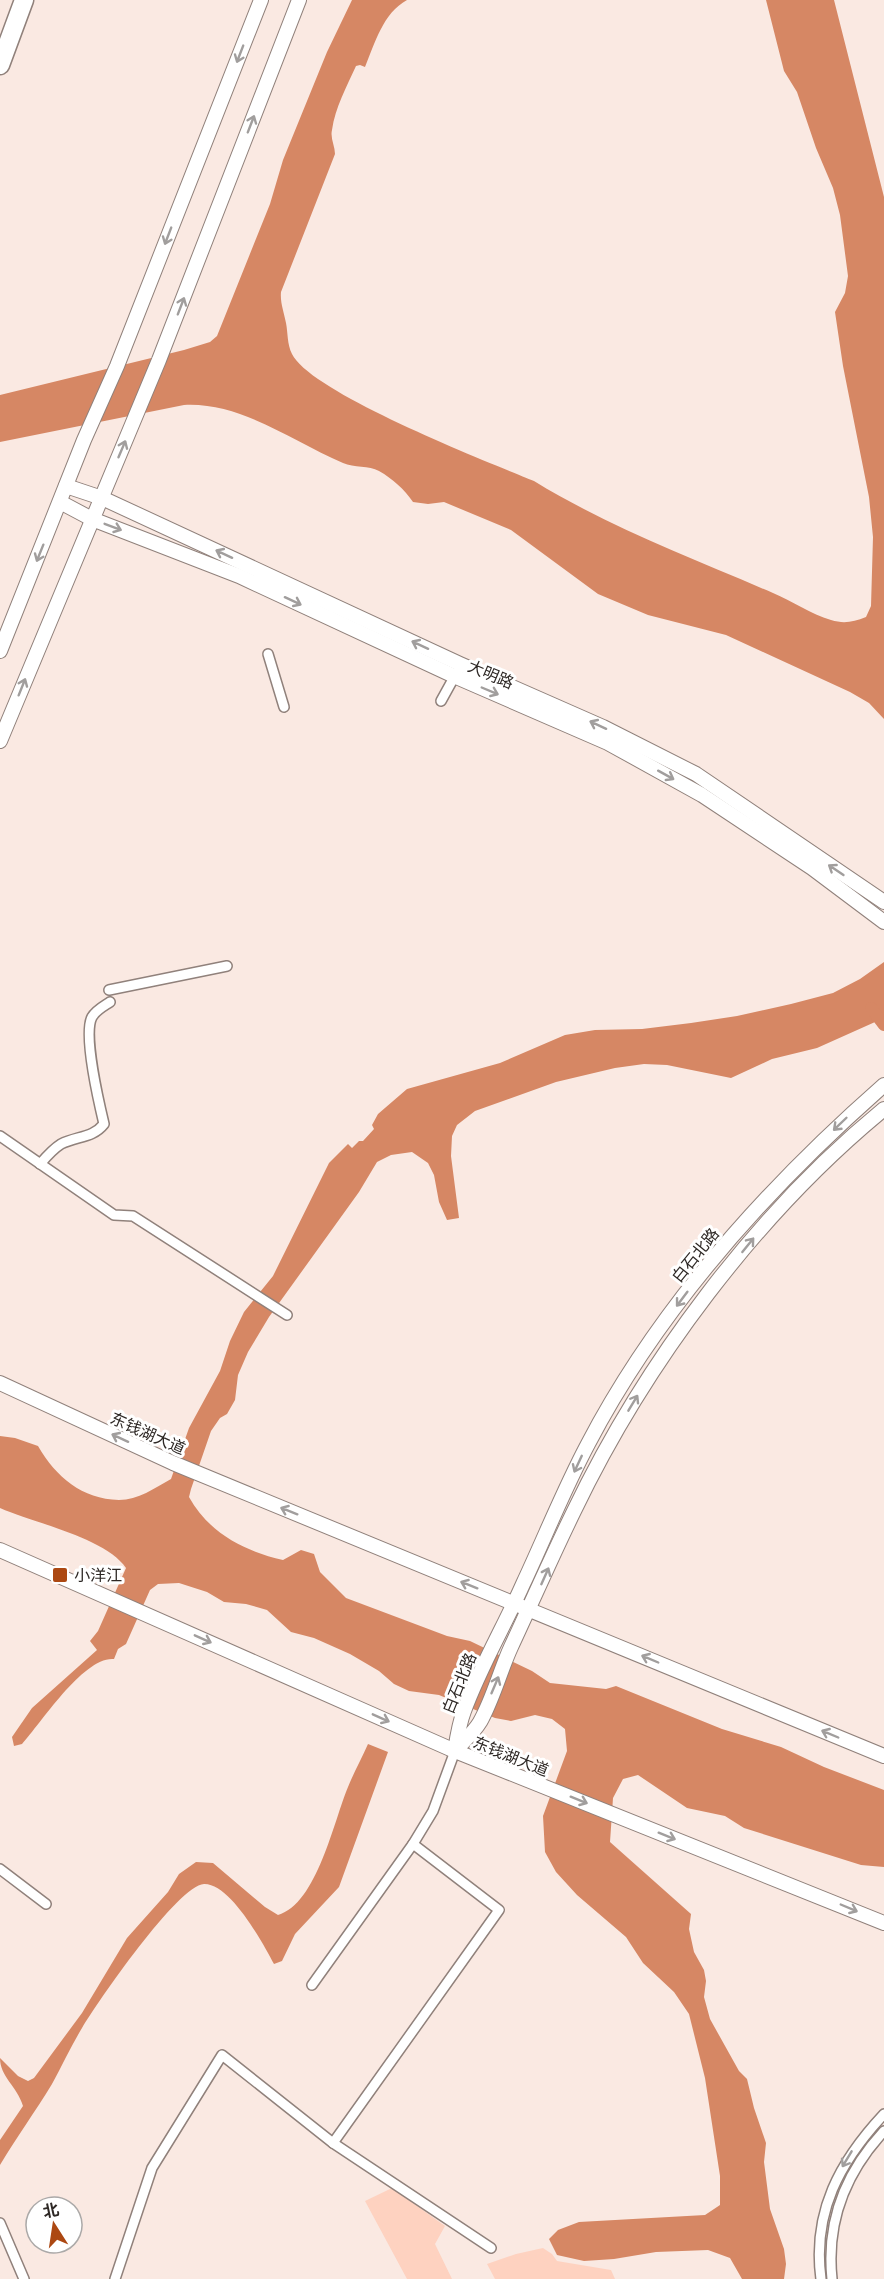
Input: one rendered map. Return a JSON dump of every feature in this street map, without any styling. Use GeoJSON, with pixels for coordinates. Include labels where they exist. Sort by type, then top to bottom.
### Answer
{"type":"FeatureCollection","features":[{"type":"Feature","properties":{"kind":"highway"},"geometry":{"type":"LineString","coordinates":[[0,65],[24,0]]}},
{"type":"Feature","properties":{"kind":"main road"},"geometry":{"type":"LineString","coordinates":[[0,651],[84,440],[117,366],[261,0]]}},
{"type":"Feature","properties":{"kind":"main road"},"geometry":{"type":"LineString","coordinates":[[0,741],[159,360],[299,0]]}},
{"type":"Feature","properties":{"kind":"main road","name":"大明路"},"geometry":{"type":"LineString","coordinates":[[66,486],[102,498],[608,743],[702,795],[812,868],[884,922]]}},
{"type":"Feature","properties":{"kind":"main road","name":"大明路"},"geometry":{"type":"LineString","coordinates":[[60,502],[92,519],[239,576],[457,670],[603,726],[696,774],[884,902]]}},
{"type":"Feature","properties":{"kind":"main road","name":"白石北路"},"geometry":{"type":"LineString","coordinates":[[454,1751],[463,1713],[494,1642],[514,1604],[588,1443],[631,1371],[717,1253],[772,1192],[843,1121],[884,1085]]}},
{"type":"Feature","properties":{"kind":"main road","name":"白石北路"},"geometry":{"type":"LineString","coordinates":[[454,1751],[480,1723],[511,1648],[573,1513],[604,1450],[639,1392],[680,1333],[753,1238],[790,1198],[884,1109]]}},
{"type":"Feature","properties":{"kind":"main road","name":"东钱湖大道"},"geometry":{"type":"LineString","coordinates":[[0,1383],[173,1463],[884,1756]]}},
{"type":"Feature","properties":{"kind":"main road","name":"东钱湖大道"},"geometry":{"type":"LineString","coordinates":[[0,1550],[454,1751],[884,1923]]}},
{"type":"Feature","properties":{"kind":"street"},"geometry":{"type":"LineString","coordinates":[[268,654],[284,707]]}},
{"type":"Feature","properties":{"kind":"street"},"geometry":{"type":"LineString","coordinates":[[441,701],[457,670]]}},
{"type":"Feature","properties":{"kind":"street"},"geometry":{"type":"LineString","coordinates":[[109,990],[227,966]]}},
{"type":"Feature","properties":{"kind":"street"},"geometry":{"type":"LineString","coordinates":[[40,1164],[58,1146],[73,1138],[96,1133],[104,1124],[89,1036],[92,1018],[99,1009],[110,1002]]}},
{"type":"Feature","properties":{"kind":"street"},"geometry":{"type":"LineString","coordinates":[[0,1136],[114,1215],[133,1216],[288,1315]]}},
{"type":"Feature","properties":{"kind":"street"},"geometry":{"type":"LineString","coordinates":[[312,1985],[413,1844],[433,1811],[454,1751]]}},
{"type":"Feature","properties":{"kind":"street"},"geometry":{"type":"LineString","coordinates":[[333,2143],[499,1910],[413,1844]]}},
{"type":"Feature","properties":{"kind":"street"},"geometry":{"type":"LineString","coordinates":[[0,1869],[46,1904]]}},
{"type":"Feature","properties":{"kind":"street"},"geometry":{"type":"LineString","coordinates":[[115,2279],[152,2168],[222,2055],[333,2143],[491,2248]]}},
{"type":"Feature","properties":{"kind":"street"},"geometry":{"type":"LineString","coordinates":[[821,2279],[821,2229],[832,2191],[851,2152],[884,2114]]}},
{"type":"Feature","properties":{"kind":"street"},"geometry":{"type":"LineString","coordinates":[[832,2279],[833,2230],[838,2208],[847,2184],[862,2156],[884,2131]]}},
{"type":"Feature","properties":{"kind":"street"},"geometry":{"type":"LineString","coordinates":[[0,2223],[24,2279]]}},
{"type":"Feature","properties":{"kind":"shaded area"},"geometry":{"type":"Polygon","coordinates":[[[352,0],[407,0],[386,21],[365,67],[356,66],[336,114],[332,133],[335,154],[281,292],[288,342],[292,354],[306,370],[331,388],[403,425],[534,481],[562,498],[651,541],[773,593],[816,614],[844,622],[866,617],[871,606],[873,537],[869,497],[843,366],[835,312],[845,293],[848,276],[840,215],[833,188],[816,148],[797,92],[784,71],[766,0],[834,0],[884,197],[884,719],[869,703],[850,692],[726,635],[648,615],[598,594],[511,530],[444,502],[428,504],[413,502],[398,485],[379,471],[343,463],[246,416],[205,406],[184,405],[0,442],[0,395],[184,350],[210,342],[217,336],[270,204],[283,160],[327,52],[352,0]]]}},
{"type":"Feature","properties":{"kind":"shaded area"},"geometry":{"type":"Polygon","coordinates":[[[884,962],[884,1018],[817,1048],[772,1059],[731,1078],[667,1065],[644,1064],[615,1068],[556,1082],[475,1111],[457,1125],[452,1136],[451,1156],[459,1218],[447,1220],[439,1202],[434,1175],[428,1163],[412,1152],[391,1155],[377,1162],[359,1192],[269,1317],[248,1352],[238,1375],[235,1400],[227,1414],[220,1418],[211,1431],[191,1489],[189,1497],[197,1510],[229,1539],[241,1546],[283,1560],[301,1550],[314,1554],[320,1572],[346,1598],[447,1636],[470,1641],[532,1671],[550,1683],[606,1689],[616,1686],[722,1729],[781,1747],[824,1767],[884,1790],[884,1867],[861,1865],[744,1828],[725,1816],[687,1808],[638,1775],[623,1779],[613,1798],[610,1842],[691,1914],[689,1929],[694,1952],[704,1970],[706,1981],[704,1997],[710,2019],[739,2071],[747,2079],[766,2143],[764,2162],[770,2209],[784,2249],[786,2264],[784,2279],[742,2279],[730,2258],[708,2250],[656,2252],[584,2261],[557,2255],[549,2239],[558,2230],[579,2222],[705,2215],[720,2205],[720,2176],[705,2078],[689,2014],[674,1992],[643,1963],[626,1937],[577,1895],[556,1872],[545,1852],[543,1816],[567,1751],[565,1729],[552,1719],[535,1715],[511,1721],[495,1718],[439,1695],[409,1691],[394,1684],[379,1671],[350,1654],[314,1638],[291,1632],[267,1610],[246,1604],[224,1602],[207,1592],[179,1583],[158,1584],[150,1590],[126,1644],[118,1649],[114,1659],[102,1661],[77,1679],[22,1744],[14,1746],[12,1737],[32,1708],[97,1650],[90,1641],[98,1631],[126,1568],[103,1548],[68,1532],[0,1508],[0,1436],[15,1438],[38,1446],[62,1476],[71,1484],[93,1496],[119,1500],[140,1496],[153,1490],[171,1479],[189,1428],[220,1371],[230,1341],[244,1312],[273,1276],[329,1163],[348,1144],[352,1148],[359,1141],[363,1141],[374,1129],[372,1125],[378,1114],[407,1089],[500,1063],[565,1035],[595,1030],[642,1029],[737,1016],[833,993],[860,979],[884,962]]]}},
{"type":"Feature","properties":{"kind":"shaded area"},"geometry":{"type":"Polygon","coordinates":[[[368,1744],[388,1752],[339,1887],[295,1934],[282,1961],[274,1964],[245,1916],[224,1893],[214,1886],[204,1884],[192,1889],[158,1923],[90,2015],[52,2084],[0,2165],[0,2140],[23,2106],[3,2071],[0,2058],[18,2076],[28,2081],[34,2078],[82,2013],[127,1938],[168,1892],[179,1874],[196,1862],[213,1863],[265,1907],[278,1915],[292,1908],[314,1878],[348,1787],[368,1744]]]}},
{"type":"Feature","properties":{"kind":"shaded area"},"geometry":{"type":"Polygon","coordinates":[[[392,2188],[445,2226],[435,2244],[452,2279],[407,2279],[365,2201],[392,2188]]]}},
{"type":"Feature","properties":{"kind":"shaded area"},"geometry":{"type":"Polygon","coordinates":[[[543,2248],[557,2261],[611,2270],[615,2279],[495,2279],[487,2264],[543,2248]]]}},
{"type":"Feature","properties":{"kind":"waterway"},"geometry":{"type":"LineString","coordinates":[[871,1008],[884,1025]]}},
{"type":"Feature","properties":{"kind":"place","name":"小洋江"},"geometry":{"type":"Point","coordinates":[60,1575]}}]}
